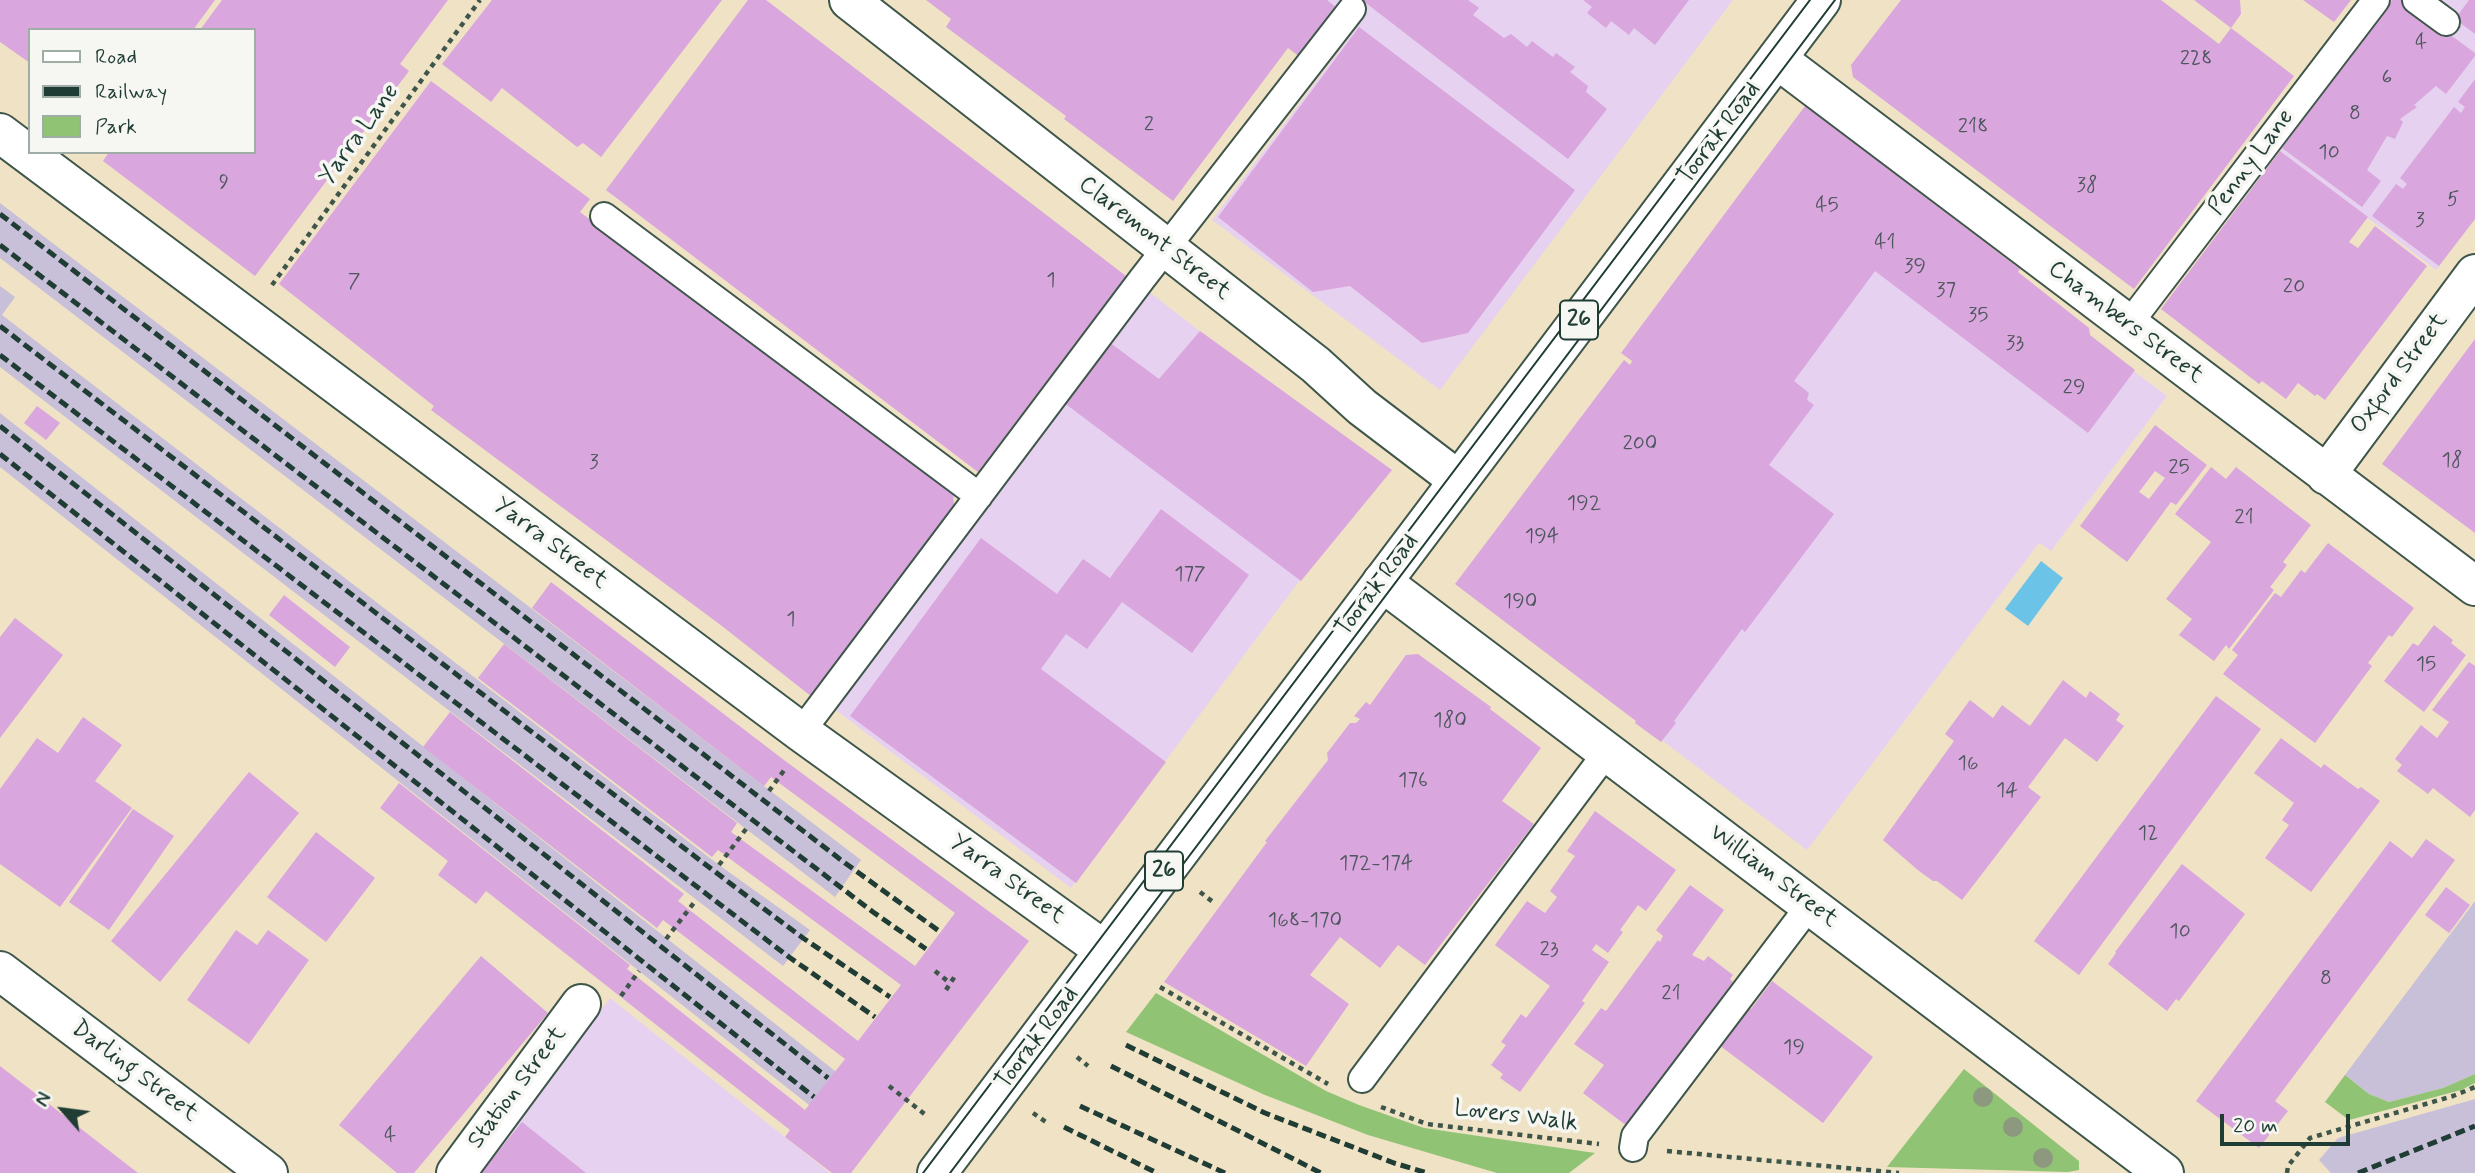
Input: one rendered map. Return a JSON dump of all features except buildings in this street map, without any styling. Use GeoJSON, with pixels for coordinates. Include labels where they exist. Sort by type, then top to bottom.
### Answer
{"type":"FeatureCollection","features":[{"type":"Feature","properties":{"kind":"street","name":"Claremont Street"},"geometry":{"type":"LineString","coordinates":[[849,0],[1316,365],[1362,407],[1458,480]]}},
{"type":"Feature","properties":{"kind":"street","name":"Toorak Road"},"geometry":{"type":"LineString","coordinates":[[937,1173],[1821,0]]}},
{"type":"Feature","properties":{"kind":"street","name":"Chambers Street"},"geometry":{"type":"LineString","coordinates":[[1777,59],[2475,586]]}},
{"type":"Feature","properties":{"kind":"street","name":"Yarra Street"},"geometry":{"type":"LineString","coordinates":[[0,133],[795,748],[1104,950]]}},
{"type":"Feature","properties":{"kind":"street","name":"Oxford Street"},"geometry":{"type":"LineString","coordinates":[[2326,475],[2469,293]]}},
{"type":"Feature","properties":{"kind":"street","name":"William Street"},"geometry":{"type":"LineString","coordinates":[[1382,582],[2164,1173]]}},
{"type":"Feature","properties":{"kind":"street","name":"Darling Street"},"geometry":{"type":"LineString","coordinates":[[0,971],[268,1173]]}},
{"type":"Feature","properties":{"kind":"street","name":"Station Street"},"geometry":{"type":"LineString","coordinates":[[456,1173],[599,1002]]}},
{"type":"Feature","properties":{"kind":"lane","name":"Penny Lane"},"geometry":{"type":"LineString","coordinates":[[2128,325],[2376,0]]}},
{"type":"Feature","properties":{"kind":"lane"},"geometry":{"type":"LineString","coordinates":[[2416,0],[2446,22]]}},
{"type":"Feature","properties":{"kind":"lane"},"geometry":{"type":"LineString","coordinates":[[795,748],[979,496],[1352,9]]}},
{"type":"Feature","properties":{"kind":"lane"},"geometry":{"type":"LineString","coordinates":[[604,216],[979,496]]}},
{"type":"Feature","properties":{"kind":"lane"},"geometry":{"type":"LineString","coordinates":[[1350,1085],[1607,752]]}},
{"type":"Feature","properties":{"kind":"lane"},"geometry":{"type":"LineString","coordinates":[[1633,1148],[1635,1136],[1810,905]]}},
{"type":"Feature","properties":{"kind":"path","name":"Yarra Lane"},"geometry":{"type":"LineString","coordinates":[[267,292],[480,0]]}},
{"type":"Feature","properties":{"kind":"path"},"geometry":{"type":"LineString","coordinates":[[769,791],[795,748]]}},
{"type":"Feature","properties":{"kind":"path"},"geometry":{"type":"LineString","coordinates":[[719,865],[747,829]]}},
{"type":"Feature","properties":{"kind":"path"},"geometry":{"type":"LineString","coordinates":[[666,939],[696,900]]}},
{"type":"Feature","properties":{"kind":"path"},"geometry":{"type":"LineString","coordinates":[[599,1002],[639,971]]}},
{"type":"Feature","properties":{"kind":"path"},"geometry":{"type":"LineString","coordinates":[[935,971],[950,983]]}},
{"type":"Feature","properties":{"kind":"path"},"geometry":{"type":"LineString","coordinates":[[946,989],[955,976]]}},
{"type":"Feature","properties":{"kind":"path"},"geometry":{"type":"LineString","coordinates":[[1160,987],[1350,1085]]}},
{"type":"Feature","properties":{"kind":"path"},"geometry":{"type":"LineString","coordinates":[[1081,1060],[1088,1066]]}},
{"type":"Feature","properties":{"kind":"path"},"geometry":{"type":"LineString","coordinates":[[889,1086],[929,1117]]}},
{"type":"Feature","properties":{"kind":"path"},"geometry":{"type":"LineString","coordinates":[[2287,1173],[2288,1166],[2310,1138],[2453,1096],[2475,1087]]}},
{"type":"Feature","properties":{"kind":"path","name":"Lovers Walk"},"geometry":{"type":"LineString","coordinates":[[1377,1105],[1427,1124],[1633,1148],[1899,1173]]}},
{"type":"Feature","properties":{"kind":"shaded area"},"geometry":{"type":"Polygon","coordinates":[[[1325,0],[1733,0],[1440,390],[1212,220],[1358,26],[1325,0]]]}},
{"type":"Feature","properties":{"kind":"shaded area"},"geometry":{"type":"Polygon","coordinates":[[[2392,0],[2475,0],[2475,219],[2436,270],[2280,151],[2392,0]]]}},
{"type":"Feature","properties":{"kind":"shaded area"},"geometry":{"type":"Polygon","coordinates":[[[1808,128],[2167,396],[2051,551],[2039,543],[1807,850],[1462,589],[1808,128]]]}},
{"type":"Feature","properties":{"kind":"shaded area"},"geometry":{"type":"Polygon","coordinates":[[[0,203],[861,860],[835,897],[0,258],[0,203]]]}},
{"type":"Feature","properties":{"kind":"shaded area"},"geometry":{"type":"Polygon","coordinates":[[[0,286],[15,297],[2,315],[719,865],[810,930],[783,966],[0,367],[0,286]]]}},
{"type":"Feature","properties":{"kind":"shaded area"},"geometry":{"type":"Polygon","coordinates":[[[1148,291],[1381,471],[1071,888],[833,708],[1148,291]]]}},
{"type":"Feature","properties":{"kind":"shaded area"},"geometry":{"type":"Polygon","coordinates":[[[0,413],[849,1082],[823,1116],[0,467],[0,413]]]}},
{"type":"Feature","properties":{"kind":"shaded area"},"geometry":{"type":"Polygon","coordinates":[[[2475,901],[2475,1074],[2443,1088],[2389,1102],[2369,1094],[2345,1075],[2475,901]]]}},
{"type":"Feature","properties":{"kind":"shaded area"},"geometry":{"type":"Polygon","coordinates":[[[610,998],[830,1173],[476,1173],[610,998]]]}},
{"type":"Feature","properties":{"kind":"shaded area"},"geometry":{"type":"Polygon","coordinates":[[[2475,1099],[2475,1173],[2331,1173],[2319,1160],[2338,1138],[2475,1099]]]}},
{"type":"Feature","properties":{"kind":"green space"},"geometry":{"type":"Polygon","coordinates":[[[1156,993],[1326,1091],[1359,1105],[1424,1128],[1595,1153],[1569,1173],[1497,1173],[1368,1135],[1265,1095],[1126,1032],[1156,993]]]}},
{"type":"Feature","properties":{"kind":"green space"},"geometry":{"type":"Polygon","coordinates":[[[1964,1069],[2079,1161],[2079,1170],[2068,1172],[1887,1167],[1964,1069]]]}},
{"type":"Feature","properties":{"kind":"green space"},"geometry":{"type":"Polygon","coordinates":[[[2475,1074],[2475,1083],[2461,1090],[2349,1120],[2325,1102],[2345,1075],[2369,1094],[2389,1102],[2443,1088],[2475,1074]]]}},
{"type":"Feature","properties":{"kind":"water"},"geometry":{"type":"Polygon","coordinates":[[[2041,561],[2063,578],[2028,626],[2005,609],[2041,561]]]}},
{"type":"Feature","properties":{"kind":"tram line"},"geometry":{"type":"LineString","coordinates":[[923,1173],[1810,0]]}},
{"type":"Feature","properties":{"kind":"tram line"},"geometry":{"type":"LineString","coordinates":[[950,1173],[1835,0]]}},
{"type":"Feature","properties":{"kind":"railway"},"geometry":{"type":"LineString","coordinates":[[0,214],[845,863],[939,931]]}},
{"type":"Feature","properties":{"kind":"railway"},"geometry":{"type":"LineString","coordinates":[[0,245],[873,912],[926,949]]}},
{"type":"Feature","properties":{"kind":"railway"},"geometry":{"type":"LineString","coordinates":[[0,326],[756,903],[890,997]]}},
{"type":"Feature","properties":{"kind":"railway"},"geometry":{"type":"LineString","coordinates":[[0,355],[789,957],[875,1017]]}},
{"type":"Feature","properties":{"kind":"railway"},"geometry":{"type":"LineString","coordinates":[[0,426],[828,1078]]}},
{"type":"Feature","properties":{"kind":"railway"},"geometry":{"type":"LineString","coordinates":[[0,454],[814,1097]]}},
{"type":"Feature","properties":{"kind":"railway"},"geometry":{"type":"LineString","coordinates":[[1126,1045],[1265,1113],[1427,1173]]}},
{"type":"Feature","properties":{"kind":"railway"},"geometry":{"type":"LineString","coordinates":[[1111,1066],[1321,1173]]}},
{"type":"Feature","properties":{"kind":"railway"},"geometry":{"type":"LineString","coordinates":[[1080,1106],[1225,1173]]}},
{"type":"Feature","properties":{"kind":"railway"},"geometry":{"type":"LineString","coordinates":[[2358,1173],[2475,1126]]}},
{"type":"Feature","properties":{"kind":"railway"},"geometry":{"type":"LineString","coordinates":[[1064,1127],[1157,1173]]}}]}
